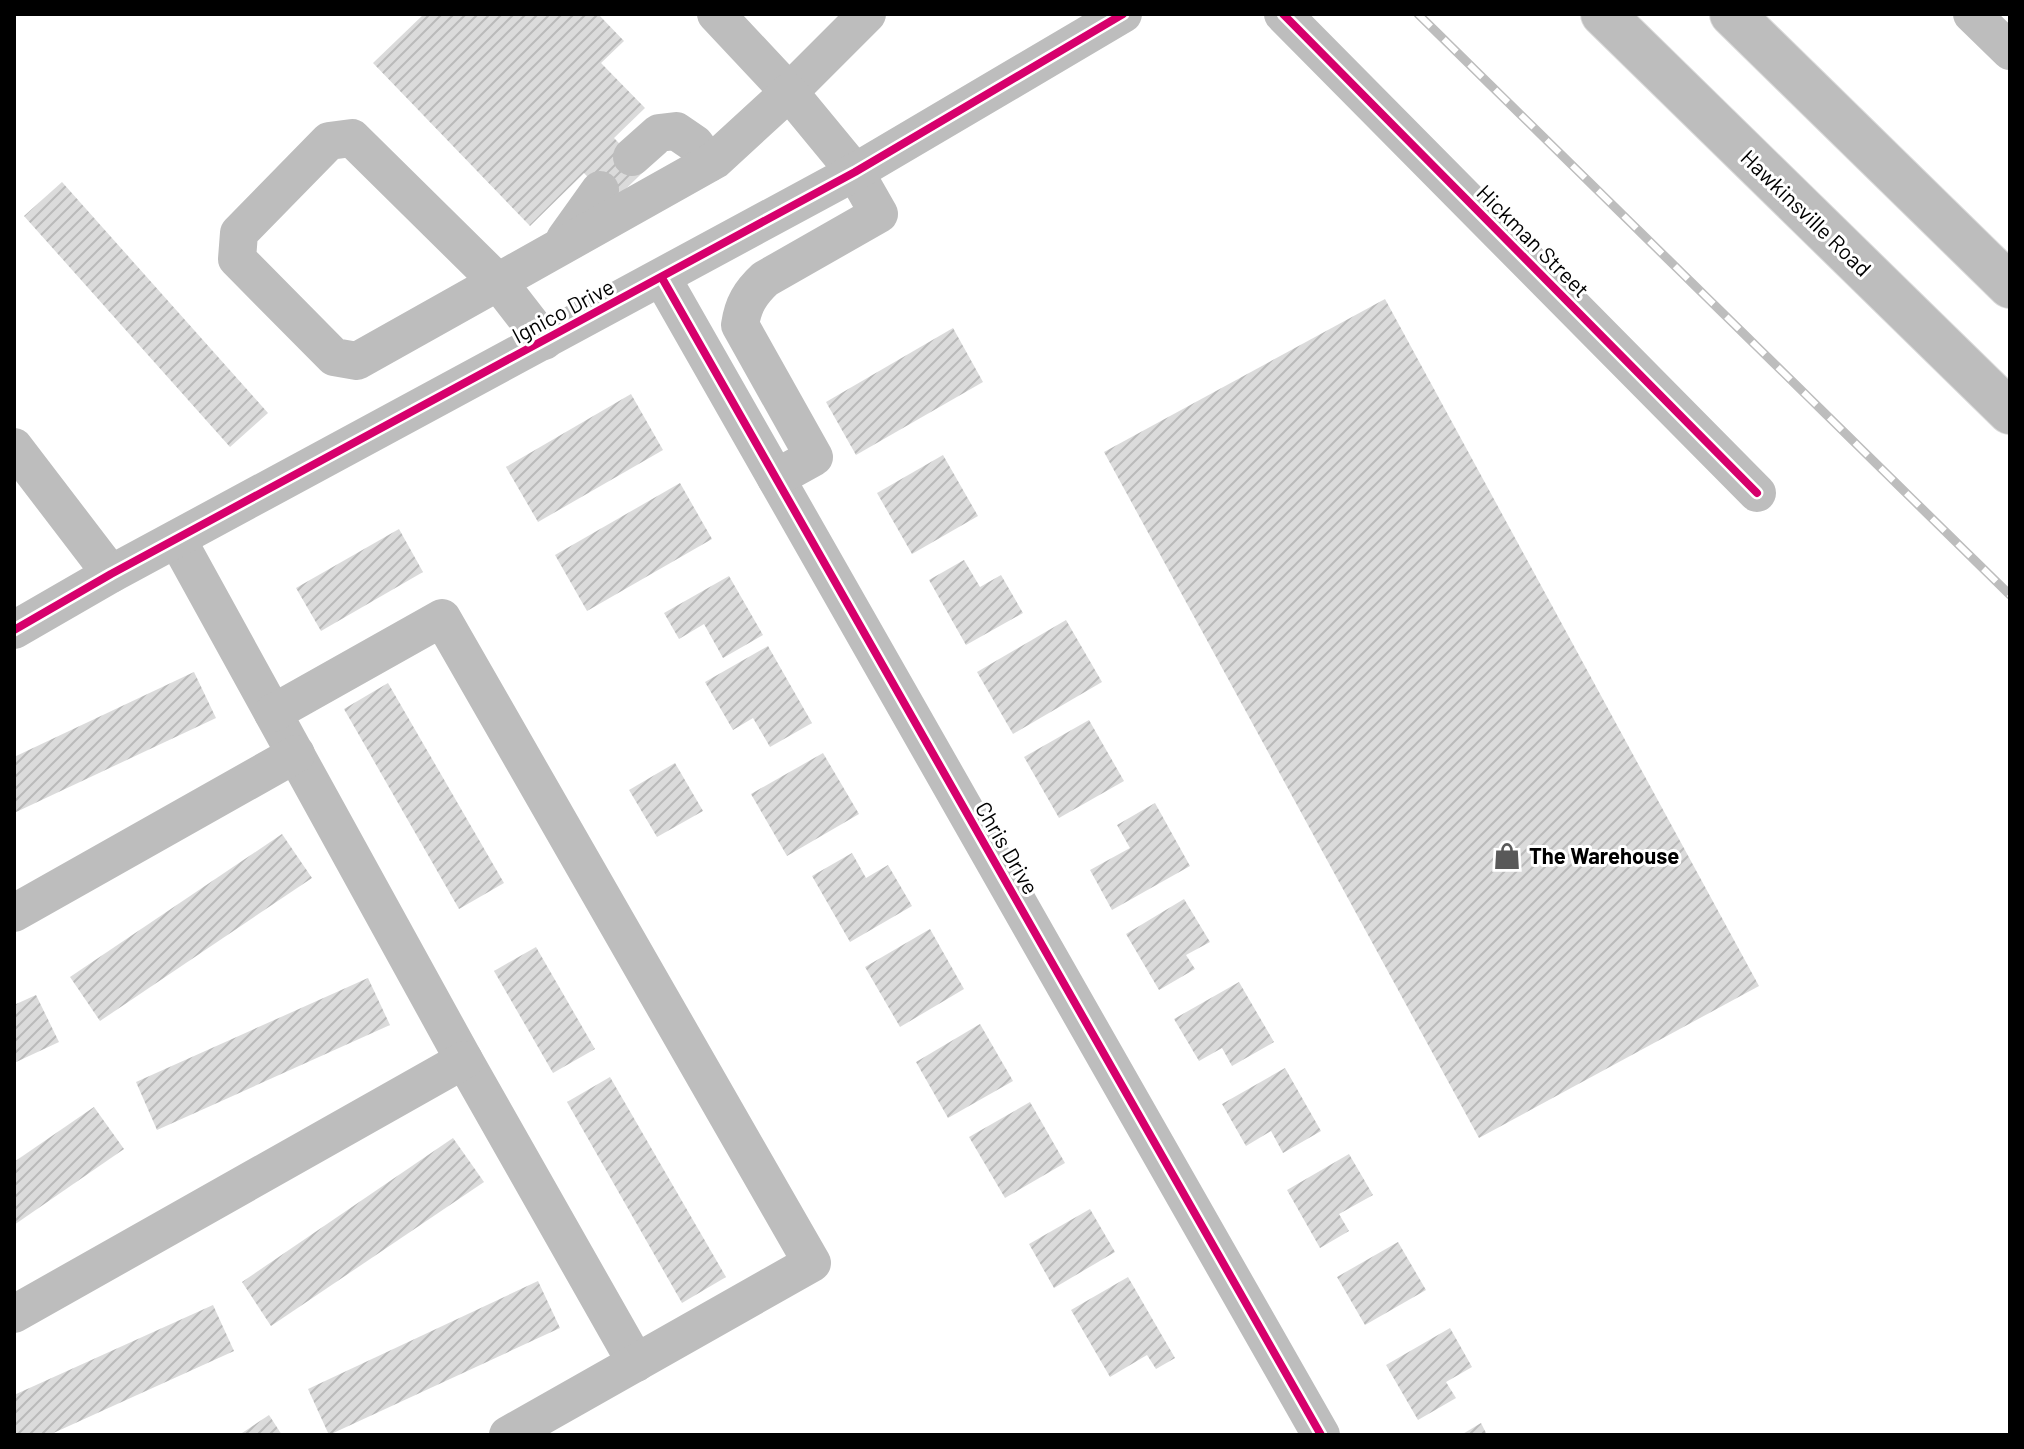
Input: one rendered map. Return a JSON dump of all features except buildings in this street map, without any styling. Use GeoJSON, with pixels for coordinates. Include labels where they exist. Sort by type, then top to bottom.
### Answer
{"type":"FeatureCollection","features":[{"type":"Feature","properties":{"kind":"main road","name":"Hawkinsville Road"},"geometry":{"type":"LineString","coordinates":[[1603,14],[2010,412]]}},
{"type":"Feature","properties":{"kind":"main road"},"geometry":{"type":"LineString","coordinates":[[1732,14],[2010,286]]}},
{"type":"Feature","properties":{"kind":"street"},"geometry":{"type":"LineString","coordinates":[[716,14],[789,92],[855,172],[879,214],[777,270],[753,290],[743,308],[740,325],[814,457],[776,478]]}},
{"type":"Feature","properties":{"kind":"street"},"geometry":{"type":"LineString","coordinates":[[544,341],[499,283],[352,138],[329,141],[239,233],[237,259],[334,357],[357,361],[499,283],[709,163],[789,92],[867,14]]}},
{"type":"Feature","properties":{"kind":"street","name":"Ignico Drive"},"geometry":{"type":"LineString","coordinates":[[14,630],[111,574],[855,172],[1123,14]]}},
{"type":"Feature","properties":{"kind":"street","name":"Hickman Street"},"geometry":{"type":"LineString","coordinates":[[1283,14],[1757,493]]}},
{"type":"Feature","properties":{"kind":"street"},"geometry":{"type":"LineString","coordinates":[[1972,14],[2010,51]]}},
{"type":"Feature","properties":{"kind":"street"},"geometry":{"type":"LineString","coordinates":[[632,157],[659,133],[676,131],[695,144],[709,163]]}},
{"type":"Feature","properties":{"kind":"street"},"geometry":{"type":"LineString","coordinates":[[559,248],[600,190]]}},
{"type":"Feature","properties":{"kind":"street"},"geometry":{"type":"LineString","coordinates":[[753,228],[777,270]]}},
{"type":"Feature","properties":{"kind":"street","name":"Chris Drive"},"geometry":{"type":"LineString","coordinates":[[662,278],[1321,1435]]}},
{"type":"Feature","properties":{"kind":"street"},"geometry":{"type":"LineString","coordinates":[[701,347],[740,325]]}},
{"type":"Feature","properties":{"kind":"street"},"geometry":{"type":"LineString","coordinates":[[14,447],[111,574]]}},
{"type":"Feature","properties":{"kind":"street"},"geometry":{"type":"LineString","coordinates":[[177,539],[464,1060],[636,1363]]}},
{"type":"Feature","properties":{"kind":"street"},"geometry":{"type":"LineString","coordinates":[[273,713],[442,618],[812,1263],[508,1435]]}},
{"type":"Feature","properties":{"kind":"street"},"geometry":{"type":"LineString","coordinates":[[14,913],[296,754]]}},
{"type":"Feature","properties":{"kind":"street"},"geometry":{"type":"LineString","coordinates":[[14,1314],[464,1060]]}},
{"type":"Feature","properties":{"kind":"railway"},"geometry":{"type":"LineString","coordinates":[[1418,14],[2010,595]]}},
{"type":"Feature","properties":{"kind":"cycle path"},"geometry":{"type":"LineString","coordinates":[[14,630],[111,574],[855,172],[1123,14]]}},
{"type":"Feature","properties":{"kind":"cycle path"},"geometry":{"type":"LineString","coordinates":[[1283,14],[1757,493]]}},
{"type":"Feature","properties":{"kind":"cycle path"},"geometry":{"type":"LineString","coordinates":[[662,278],[1321,1435]]}},
{"type":"Feature","properties":{"kind":"place","name":"The Warehouse"},"geometry":{"type":"Point","coordinates":[1507,856]}}]}
